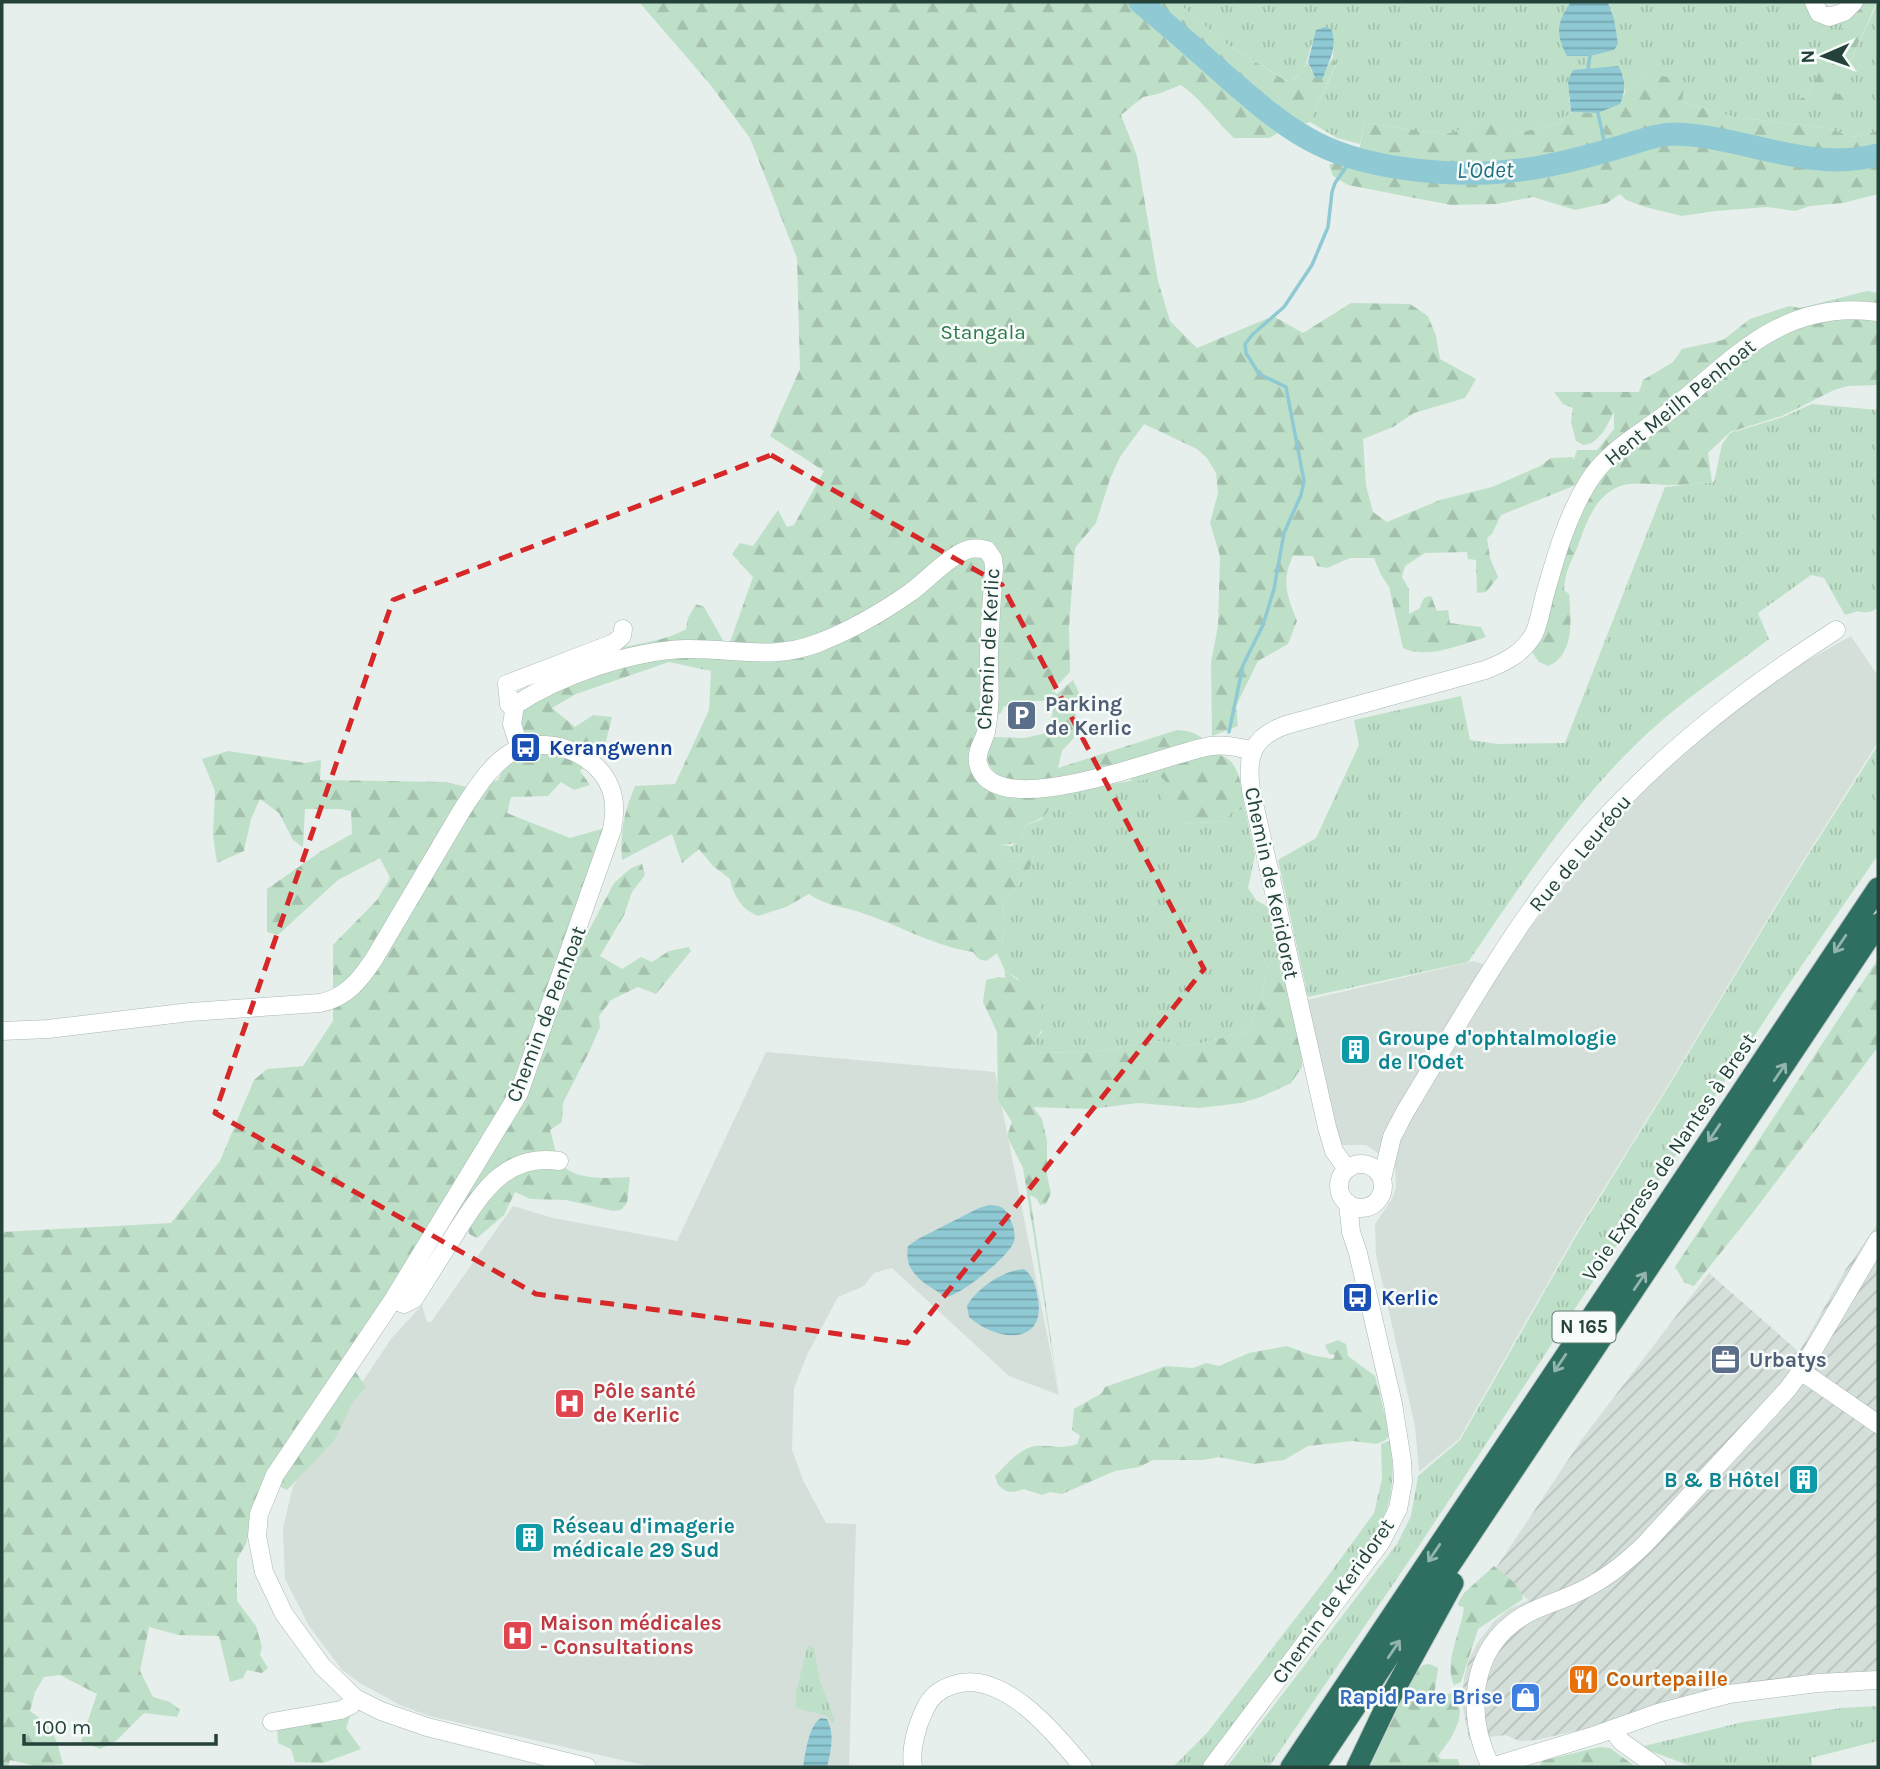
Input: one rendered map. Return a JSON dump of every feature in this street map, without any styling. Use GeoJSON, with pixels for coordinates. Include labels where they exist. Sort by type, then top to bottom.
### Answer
{"type":"FeatureCollection","features":[{"type":"Feature","properties":{"kind":"highway","name":"Voie Express de Nantes à Brest"},"geometry":{"type":"LineString","coordinates":[[1291,1767],[1878,888]]}},
{"type":"Feature","properties":{"kind":"highway","name":"Voie Express de Nantes à Brest"},"geometry":{"type":"LineString","coordinates":[[1315,1767],[1878,924]]}},
{"type":"Feature","properties":{"kind":"highway"},"geometry":{"type":"LineString","coordinates":[[1357,1767],[1403,1674],[1534,1440]]}},
{"type":"Feature","properties":{"kind":"street"},"geometry":{"type":"LineString","coordinates":[[1814,2],[1819,13],[1829,17],[1836,16],[1854,2]]}},
{"type":"Feature","properties":{"kind":"street","name":"Hent Meilh Penhoat"},"geometry":{"type":"LineString","coordinates":[[1253,751],[1263,736],[1286,725],[1485,670],[1507,661],[1524,649],[1534,634],[1568,522],[1595,471],[1616,451],[1671,410],[1744,347],[1785,324],[1832,312],[1878,312]]}},
{"type":"Feature","properties":{"kind":"street","name":"Chemin de Kerlic"},"geometry":{"type":"LineString","coordinates":[[514,710],[515,705],[528,697],[589,670],[664,651],[688,649],[774,654],[816,644],[859,626],[911,592],[960,553],[976,548],[987,550],[993,559],[988,656],[990,704],[978,759],[981,771],[989,780],[1013,788],[1048,788],[1086,781],[1203,747],[1227,746],[1253,751]]}},
{"type":"Feature","properties":{"kind":"street"},"geometry":{"type":"LineString","coordinates":[[2,1031],[324,1002],[339,997],[352,987],[374,959],[477,787],[500,760],[520,749],[512,724],[514,710],[509,704],[507,684],[614,643],[622,636],[624,629]]}},
{"type":"Feature","properties":{"kind":"street","name":"Rue de Leuréou"},"geometry":{"type":"LineString","coordinates":[[1382,1179],[1391,1137],[1499,958],[1561,871],[1597,827],[1655,767],[1708,720],[1756,683],[1836,630]]}},
{"type":"Feature","properties":{"kind":"street","name":"Chemin de Penhoat"},"geometry":{"type":"LineString","coordinates":[[520,749],[542,745],[559,747],[578,754],[592,764],[610,786],[615,808],[612,830],[519,1093],[393,1300],[275,1475],[263,1503],[258,1525],[258,1545],[264,1572],[284,1614],[316,1660],[355,1698],[381,1711],[427,1727],[587,1767]]}},
{"type":"Feature","properties":{"kind":"street","name":"Chemin de Keridoret"},"geometry":{"type":"LineString","coordinates":[[1253,751],[1249,762],[1250,783],[1331,1143],[1338,1159],[1353,1167]]}},
{"type":"Feature","properties":{"kind":"street","name":"Rue de Leuréou"},"geometry":{"type":"LineString","coordinates":[[1353,1167],[1391,1137]]}},
{"type":"Feature","properties":{"kind":"street"},"geometry":{"type":"LineString","coordinates":[[393,1300],[404,1304],[414,1299],[477,1201],[502,1174],[531,1160],[559,1161]]}},
{"type":"Feature","properties":{"kind":"street"},"geometry":{"type":"LineString","coordinates":[[1353,1167],[1373,1167],[1382,1179],[1380,1197],[1369,1207],[1358,1208],[1348,1203],[1340,1193],[1343,1174],[1353,1167]]}},
{"type":"Feature","properties":{"kind":"street","name":"Chemin de Keridoret"},"geometry":{"type":"LineString","coordinates":[[1212,1767],[1381,1542],[1398,1509],[1403,1482],[1399,1438],[1358,1253],[1350,1232],[1348,1203]]}},
{"type":"Feature","properties":{"kind":"street","name":"Chemin de Keridoret"},"geometry":{"type":"LineString","coordinates":[[1358,1253],[1362,1226],[1369,1207]]}},
{"type":"Feature","properties":{"kind":"street"},"geometry":{"type":"LineString","coordinates":[[1878,1240],[1801,1371],[1774,1407],[1632,1557],[1582,1591],[1521,1617],[1493,1642],[1479,1668],[1475,1705],[1482,1743],[1491,1767],[1658,1713],[1738,1692],[1818,1683],[1878,1680]]}},
{"type":"Feature","properties":{"kind":"street"},"geometry":{"type":"LineString","coordinates":[[1801,1371],[1878,1424]]}},
{"type":"Feature","properties":{"kind":"street"},"geometry":{"type":"LineString","coordinates":[[911,1765],[919,1725],[930,1700],[949,1686],[974,1681],[994,1686],[1019,1703],[1046,1726],[1083,1767]]}},
{"type":"Feature","properties":{"kind":"street"},"geometry":{"type":"LineString","coordinates":[[272,1722],[341,1710],[351,1706],[355,1698]]}},
{"type":"Feature","properties":{"kind":"street"},"geometry":{"type":"LineString","coordinates":[[1612,1729],[1622,1742],[1657,1767]]}},
{"type":"Feature","properties":{"kind":"highlighted area"},"geometry":{"type":"Polygon","coordinates":[[[771,455],[1002,585],[1204,969],[907,1343],[536,1294],[215,1113],[393,600],[771,455]]]}},
{"type":"Feature","properties":{"kind":"shaded area"},"geometry":{"type":"Polygon","coordinates":[[[1851,636],[1878,676],[1878,742],[1575,1235],[1459,1439],[1419,1472],[1415,1426],[1376,1255],[1375,1224],[1392,1199],[1396,1187],[1395,1165],[1366,1145],[1339,1145],[1307,1000],[1474,961],[1497,969],[1620,815],[1674,761],[1750,699],[1794,668],[1851,636]]]}},
{"type":"Feature","properties":{"kind":"shaded area","name":"Pôle santé de Kerlic"},"geometry":{"type":"Polygon","coordinates":[[[766,1052],[995,1072],[1059,1395],[1009,1376],[892,1268],[874,1273],[864,1286],[838,1297],[807,1355],[794,1388],[792,1450],[803,1480],[826,1523],[856,1524],[849,1767],[652,1767],[429,1716],[400,1705],[360,1683],[342,1670],[309,1626],[285,1579],[283,1528],[293,1486],[391,1339],[422,1305],[427,1322],[431,1322],[513,1206],[553,1218],[677,1241],[766,1052]]]}},
{"type":"Feature","properties":{"kind":"shaded area"},"geometry":{"type":"Polygon","coordinates":[[[1878,1223],[1878,1676],[1598,1726],[1536,1740],[1520,1741],[1505,1735],[1469,1740],[1462,1702],[1469,1659],[1494,1622],[1509,1609],[1529,1600],[1492,1574],[1582,1439],[1709,1273],[1799,1352],[1846,1269],[1878,1223]]]}},
{"type":"Feature","properties":{"kind":"green space","name":"Stangala"},"geometry":{"type":"Polygon","coordinates":[[[639,2],[1177,2],[1225,43],[1288,82],[1296,78],[1308,62],[1312,72],[1326,68],[1333,57],[1336,64],[1310,122],[1286,129],[1269,138],[1234,138],[1196,97],[1181,85],[1143,97],[1121,115],[1137,156],[1158,281],[1170,321],[1197,348],[1273,316],[1303,333],[1351,303],[1410,304],[1428,316],[1436,336],[1440,359],[1476,379],[1465,398],[1414,413],[1393,427],[1363,439],[1366,486],[1373,512],[1387,522],[1440,500],[1492,487],[1540,466],[1551,458],[1574,459],[1577,450],[1597,450],[1614,429],[1614,412],[1598,438],[1583,445],[1576,441],[1571,422],[1573,408],[1563,404],[1554,392],[1639,392],[1643,380],[1673,362],[1682,349],[1723,340],[1750,319],[1789,306],[1800,308],[1867,291],[1878,293],[1878,385],[1848,386],[1834,390],[1782,416],[1730,432],[1708,453],[1712,482],[1628,484],[1603,497],[1589,518],[1568,569],[1564,590],[1569,594],[1567,645],[1557,661],[1548,666],[1539,662],[1532,652],[1539,640],[1558,568],[1588,485],[1576,485],[1501,515],[1492,534],[1487,538],[1490,558],[1498,577],[1486,592],[1477,593],[1476,560],[1468,559],[1467,552],[1425,553],[1405,566],[1402,577],[1409,589],[1409,614],[1420,608],[1422,601],[1431,596],[1437,611],[1448,610],[1450,623],[1481,627],[1486,637],[1445,650],[1423,652],[1403,648],[1389,587],[1374,558],[1350,558],[1327,568],[1317,566],[1313,556],[1293,556],[1286,581],[1290,604],[1297,621],[1288,644],[1258,661],[1236,706],[1238,726],[1212,736],[1211,662],[1218,626],[1220,556],[1210,523],[1218,493],[1216,473],[1207,458],[1197,449],[1144,424],[1120,457],[1096,523],[1075,548],[1069,627],[1070,672],[1052,691],[1057,694],[1073,680],[1080,699],[1074,706],[1079,732],[1062,751],[1058,768],[1177,730],[1190,732],[1200,736],[1215,754],[1224,756],[1235,767],[1241,783],[1245,809],[1233,811],[1222,821],[1186,824],[1162,799],[1166,782],[1161,777],[1132,782],[1126,764],[1049,781],[1008,779],[994,772],[987,758],[992,737],[1024,738],[1047,733],[1056,701],[1024,701],[1013,708],[1004,706],[1001,713],[995,716],[975,771],[1051,794],[1045,815],[1025,826],[1022,838],[1017,843],[1001,845],[1000,850],[1007,853],[1007,860],[1014,862],[1019,855],[1034,855],[1030,868],[1002,907],[1002,950],[986,961],[979,959],[973,952],[932,941],[809,894],[786,907],[758,916],[743,906],[733,891],[730,879],[713,866],[699,849],[682,863],[672,834],[622,860],[624,822],[635,786],[675,784],[709,710],[711,671],[669,662],[576,694],[552,708],[575,727],[593,715],[612,717],[605,745],[580,771],[590,785],[574,790],[561,782],[548,796],[511,797],[507,813],[570,838],[605,828],[576,910],[579,949],[614,883],[631,868],[642,864],[645,875],[632,892],[624,915],[600,956],[622,969],[641,957],[652,962],[669,951],[689,947],[691,951],[656,994],[638,987],[611,1000],[599,1016],[600,1027],[563,1103],[562,1122],[550,1130],[555,1150],[564,1167],[578,1175],[596,1178],[630,1177],[627,1203],[621,1210],[613,1211],[566,1200],[530,1199],[515,1192],[504,1215],[477,1238],[469,1234],[469,1221],[446,1205],[346,1358],[366,1387],[353,1402],[334,1441],[287,1490],[279,1486],[256,1505],[246,1544],[237,1559],[237,1601],[256,1626],[262,1647],[260,1655],[268,1668],[262,1673],[247,1670],[243,1678],[230,1682],[219,1636],[179,1635],[149,1627],[140,1671],[153,1697],[170,1702],[180,1710],[177,1717],[144,1713],[116,1741],[100,1749],[81,1741],[97,1694],[60,1675],[44,1677],[35,1692],[30,1711],[53,1733],[63,1764],[36,1766],[10,1760],[8,1767],[2,1767],[2,1232],[171,1223],[220,1161],[254,1080],[267,1069],[303,1066],[333,1021],[333,945],[377,900],[390,878],[380,858],[338,880],[278,935],[267,932],[267,889],[323,850],[352,834],[351,811],[305,809],[303,847],[293,840],[279,813],[260,799],[251,819],[244,851],[217,863],[213,835],[215,791],[202,759],[228,751],[305,763],[321,760],[320,780],[446,782],[467,787],[498,780],[506,762],[525,751],[520,713],[592,656],[665,638],[686,629],[688,618],[696,604],[704,607],[724,642],[730,642],[753,577],[732,554],[740,543],[753,546],[778,510],[787,527],[794,525],[824,471],[770,436],[800,369],[797,258],[750,138],[709,83],[639,2]]]}},
{"type":"Feature","properties":{"kind":"green space"},"geometry":{"type":"Polygon","coordinates":[[[1177,2],[1805,2],[1811,12],[1851,14],[1808,94],[1799,99],[1857,93],[1834,95],[1878,2],[1878,131],[1853,137],[1827,128],[1734,117],[1682,102],[1644,73],[1625,93],[1623,74],[1569,97],[1571,112],[1559,124],[1521,132],[1494,125],[1478,125],[1446,134],[1364,123],[1360,144],[1337,138],[1310,122],[1336,65],[1333,57],[1334,36],[1311,45],[1302,71],[1289,82],[1225,43],[1177,2]]]}},
{"type":"Feature","properties":{"kind":"green space"},"geometry":{"type":"Polygon","coordinates":[[[1864,2],[1877,2],[1835,94],[1857,93],[1865,97],[1865,103],[1840,108],[1823,107],[1798,100],[1808,94],[1844,24],[1864,2]]]}},
{"type":"Feature","properties":{"kind":"green space"},"geometry":{"type":"Polygon","coordinates":[[[1644,73],[1674,78],[1684,85],[1682,102],[1734,117],[1827,128],[1853,137],[1878,131],[1878,194],[1795,211],[1767,207],[1682,216],[1645,207],[1626,200],[1620,194],[1607,203],[1575,210],[1533,197],[1497,204],[1451,205],[1348,185],[1333,176],[1329,165],[1359,152],[1364,123],[1446,134],[1478,125],[1494,124],[1521,132],[1559,124],[1571,112],[1598,113],[1619,104],[1625,93],[1644,73]]]}},
{"type":"Feature","properties":{"kind":"green space"},"geometry":{"type":"Polygon","coordinates":[[[1812,404],[1878,410],[1878,608],[1845,615],[1824,578],[1811,575],[1758,613],[1769,639],[1664,719],[1599,783],[1553,841],[1468,962],[1308,997],[1278,860],[1316,838],[1359,745],[1354,720],[1461,696],[1470,740],[1498,744],[1565,743],[1665,487],[1714,482],[1722,444],[1730,433],[1783,417],[1812,404]]]}},
{"type":"Feature","properties":{"kind":"green space"},"geometry":{"type":"Polygon","coordinates":[[[1878,745],[1878,855],[1782,994],[1415,1552],[1269,1767],[1227,1767],[1397,1544],[1411,1516],[1418,1476],[1460,1440],[1576,1236],[1788,887],[1878,745]]]}},
{"type":"Feature","properties":{"kind":"green space"},"geometry":{"type":"Polygon","coordinates":[[[1161,776],[1186,824],[1222,821],[1233,811],[1245,809],[1255,855],[1248,888],[1256,900],[1269,908],[1280,950],[1266,969],[1262,998],[1246,1032],[1189,1046],[1159,1041],[1087,1053],[1033,1052],[1031,1045],[1042,1032],[1023,987],[1017,978],[1005,971],[997,953],[1002,950],[1002,907],[1030,868],[1034,856],[1019,855],[1014,862],[1006,860],[1007,853],[1000,850],[1001,845],[1012,846],[1022,838],[1025,826],[1042,819],[1051,794],[1161,776]]]}},
{"type":"Feature","properties":{"kind":"green space"},"geometry":{"type":"Polygon","coordinates":[[[1280,950],[1302,1053],[1302,1067],[1291,1083],[1241,1103],[1199,1108],[1138,1103],[1091,1109],[1033,1107],[1042,1119],[1047,1141],[1047,1175],[1051,1193],[1046,1204],[1040,1205],[1037,1199],[1030,1195],[1059,1395],[1023,1168],[1007,1136],[1012,1122],[998,1100],[997,1032],[983,1002],[986,980],[1005,978],[1005,971],[1036,991],[1043,1025],[1031,1045],[1034,1052],[1087,1053],[1159,1041],[1189,1046],[1246,1032],[1262,998],[1266,969],[1280,950]]]}},
{"type":"Feature","properties":{"kind":"green space"},"geometry":{"type":"Polygon","coordinates":[[[1878,959],[1878,1047],[1694,1286],[1685,1283],[1675,1267],[1878,959]]]}},
{"type":"Feature","properties":{"kind":"green space"},"geometry":{"type":"Polygon","coordinates":[[[1338,1340],[1346,1344],[1348,1356],[1375,1376],[1390,1434],[1386,1440],[1376,1444],[1353,1441],[1308,1446],[1284,1460],[1254,1464],[1219,1457],[1203,1460],[1153,1460],[1139,1467],[1115,1471],[1062,1494],[1050,1492],[1042,1495],[1024,1489],[1006,1491],[998,1485],[995,1476],[1026,1449],[1077,1444],[1080,1436],[1072,1430],[1074,1409],[1102,1393],[1105,1387],[1166,1366],[1193,1368],[1206,1363],[1219,1366],[1249,1353],[1287,1346],[1311,1355],[1333,1359],[1335,1355],[1329,1354],[1325,1345],[1338,1340]]]}},
{"type":"Feature","properties":{"kind":"green space"},"geometry":{"type":"Polygon","coordinates":[[[1391,1440],[1392,1484],[1381,1526],[1202,1767],[1173,1767],[1207,1733],[1374,1513],[1382,1479],[1381,1444],[1391,1440]]]}},
{"type":"Feature","properties":{"kind":"green space"},"geometry":{"type":"Polygon","coordinates":[[[1494,1566],[1516,1585],[1523,1599],[1478,1629],[1461,1682],[1454,1685],[1451,1676],[1452,1656],[1464,1607],[1458,1603],[1464,1593],[1494,1566]]]}},
{"type":"Feature","properties":{"kind":"green space"},"geometry":{"type":"Polygon","coordinates":[[[808,1645],[814,1648],[820,1681],[835,1721],[832,1723],[827,1716],[796,1708],[796,1692],[808,1645]]]}},
{"type":"Feature","properties":{"kind":"green space"},"geometry":{"type":"Polygon","coordinates":[[[1430,1664],[1438,1668],[1434,1696],[1453,1693],[1460,1709],[1457,1725],[1438,1756],[1441,1759],[1458,1759],[1460,1767],[1370,1767],[1413,1676],[1423,1665],[1430,1664]]]}},
{"type":"Feature","properties":{"kind":"green space"},"geometry":{"type":"Polygon","coordinates":[[[1878,1706],[1878,1741],[1811,1758],[1812,1767],[1693,1767],[1640,1747],[1743,1722],[1842,1708],[1878,1706]]]}},
{"type":"Feature","properties":{"kind":"green space"},"geometry":{"type":"Polygon","coordinates":[[[352,1711],[346,1728],[361,1749],[323,1763],[295,1762],[291,1749],[278,1743],[277,1724],[352,1711]]]}},
{"type":"Feature","properties":{"kind":"green space"},"geometry":{"type":"Polygon","coordinates":[[[1599,1747],[1610,1748],[1636,1767],[1539,1767],[1542,1761],[1599,1747]]]}},
{"type":"Feature","properties":{"kind":"water"},"geometry":{"type":"Polygon","coordinates":[[[1571,2],[1608,3],[1618,44],[1614,50],[1590,56],[1567,56],[1559,28],[1571,2]]]}},
{"type":"Feature","properties":{"kind":"water"},"geometry":{"type":"Polygon","coordinates":[[[1325,27],[1331,29],[1333,36],[1332,54],[1323,78],[1316,79],[1308,62],[1316,30],[1325,27]]]}},
{"type":"Feature","properties":{"kind":"water"},"geometry":{"type":"Polygon","coordinates":[[[1618,66],[1624,85],[1620,104],[1598,113],[1571,112],[1568,80],[1573,70],[1618,66]]]}},
{"type":"Feature","properties":{"kind":"water"},"geometry":{"type":"Polygon","coordinates":[[[989,1205],[1000,1207],[1007,1212],[1014,1230],[1014,1241],[1004,1256],[984,1274],[962,1290],[946,1297],[924,1283],[913,1271],[907,1256],[908,1246],[989,1205]]]}},
{"type":"Feature","properties":{"kind":"water"},"geometry":{"type":"Polygon","coordinates":[[[1024,1269],[1030,1274],[1034,1284],[1039,1311],[1036,1323],[1028,1331],[1018,1335],[1006,1335],[981,1326],[969,1317],[967,1306],[984,1287],[1000,1276],[1024,1269]]]}},
{"type":"Feature","properties":{"kind":"water"},"geometry":{"type":"Polygon","coordinates":[[[821,1718],[827,1719],[832,1737],[827,1767],[803,1767],[810,1733],[821,1718]]]}},
{"type":"Feature","properties":{"kind":"waterway","name":"L'Odet"},"geometry":{"type":"LineString","coordinates":[[1140,2],[1271,114],[1318,144],[1364,161],[1444,172],[1520,170],[1559,163],[1668,134],[1701,136],[1826,160],[1878,155]]}},
{"type":"Feature","properties":{"kind":"waterway"},"geometry":{"type":"LineString","coordinates":[[1588,69],[1590,56]]}},
{"type":"Feature","properties":{"kind":"waterway"},"geometry":{"type":"LineString","coordinates":[[1598,113],[1606,150]]}},
{"type":"Feature","properties":{"kind":"waterway"},"geometry":{"type":"LineString","coordinates":[[1229,732],[1243,665],[1263,625],[1274,589],[1284,533],[1301,495],[1304,481],[1286,387],[1259,374],[1246,353],[1245,344],[1284,307],[1312,265],[1328,227],[1335,183],[1353,157]]}},
{"type":"Feature","properties":{"kind":"place","name":"Parking de Kerlic"},"geometry":{"type":"Point","coordinates":[1022,716]}},
{"type":"Feature","properties":{"kind":"place","name":"Kerangwenn"},"geometry":{"type":"Point","coordinates":[526,748]}},
{"type":"Feature","properties":{"kind":"place","name":"Groupe d'ophtalmologie de l'Odet"},"geometry":{"type":"Point","coordinates":[1355,1050]}},
{"type":"Feature","properties":{"kind":"place","name":"Kerlic"},"geometry":{"type":"Point","coordinates":[1358,1298]}},
{"type":"Feature","properties":{"kind":"place","name":"Urbatys"},"geometry":{"type":"Point","coordinates":[1726,1360]}},
{"type":"Feature","properties":{"kind":"place","name":"Pôle santé de Kerlic"},"geometry":{"type":"Point","coordinates":[570,1403]}},
{"type":"Feature","properties":{"kind":"place","name":"B & B Hôtel"},"geometry":{"type":"Point","coordinates":[1803,1480]}},
{"type":"Feature","properties":{"kind":"place","name":"Réseau d'imagerie médicale 29 Sud"},"geometry":{"type":"Point","coordinates":[529,1538]}},
{"type":"Feature","properties":{"kind":"place","name":"Maison médicales - Consultations"},"geometry":{"type":"Point","coordinates":[517,1635]}},
{"type":"Feature","properties":{"kind":"place","name":"Courtepaille"},"geometry":{"type":"Point","coordinates":[1583,1679]}},
{"type":"Feature","properties":{"kind":"place","name":"Rapid Pare Brise"},"geometry":{"type":"Point","coordinates":[1526,1697]}}]}
